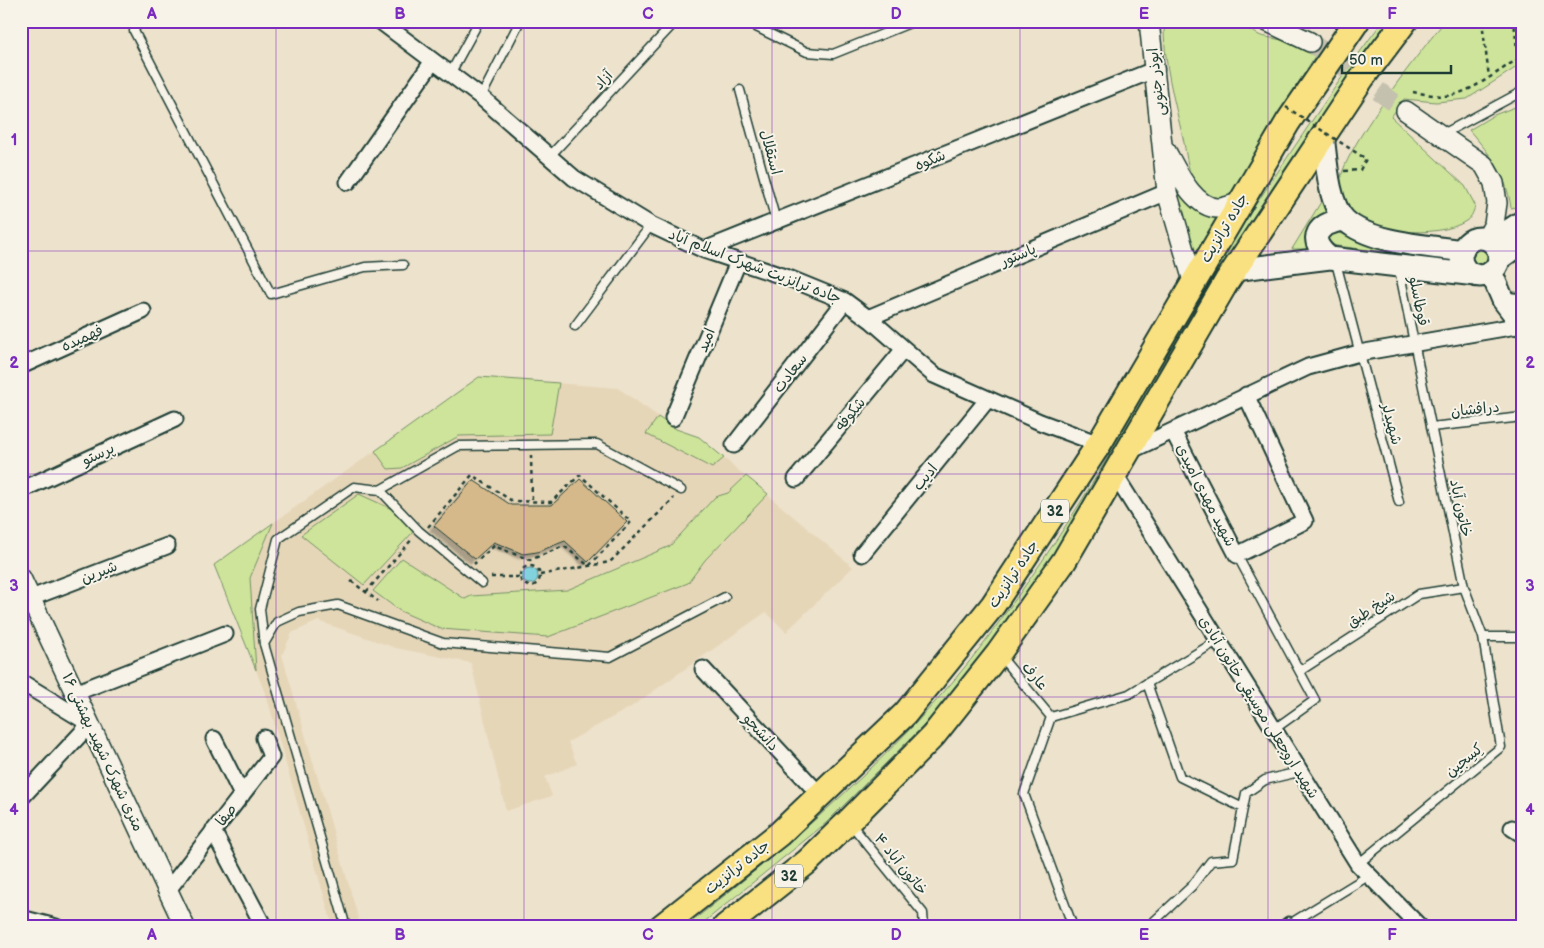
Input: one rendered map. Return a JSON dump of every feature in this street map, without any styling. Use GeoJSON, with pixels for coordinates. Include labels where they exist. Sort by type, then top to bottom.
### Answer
{"type":"FeatureCollection","features":[{"type":"Feature","properties":{"kind":"main road","name":"جاده ترانزیت"},"geometry":{"type":"LineString","coordinates":[[660,927],[779,834],[905,714],[993,605],[1099,444],[1238,203],[1292,116],[1357,21]]}},
{"type":"Feature","properties":{"kind":"main road","name":"جاده ترانزیت"},"geometry":{"type":"LineString","coordinates":[[725,927],[807,862],[849,821],[933,736],[998,654],[1064,561],[1234,270],[1323,135],[1404,21]]}},
{"type":"Feature","properties":{"kind":"main road"},"geometry":{"type":"LineString","coordinates":[[1323,135],[1328,177],[1336,204],[1344,220],[1374,237],[1463,251],[1475,239],[1489,257],[1513,301],[1522,326]]}},
{"type":"Feature","properties":{"kind":"main road"},"geometry":{"type":"LineString","coordinates":[[1332,258],[1318,246],[1316,240],[1318,231],[1327,223],[1344,220]]}},
{"type":"Feature","properties":{"kind":"main road"},"geometry":{"type":"LineString","coordinates":[[1489,257],[1523,221]]}},
{"type":"Feature","properties":{"kind":"main road"},"geometry":{"type":"LineString","coordinates":[[1234,270],[1332,258],[1398,265],[1489,257],[1523,242]]}},
{"type":"Feature","properties":{"kind":"street","name":"جاده ترانزیت شهرک اسلام آباد"},"geometry":{"type":"LineString","coordinates":[[380,21],[481,97],[574,178],[651,225],[704,250],[845,301],[868,318],[934,375],[1040,422],[1099,444]]}},
{"type":"Feature","properties":{"kind":"street","name":"ابوذر جنوبی"},"geometry":{"type":"LineString","coordinates":[[1149,21],[1156,69],[1167,192],[1193,281]]}},
{"type":"Feature","properties":{"kind":"street"},"geometry":{"type":"LineString","coordinates":[[1266,21],[1310,42]]}},
{"type":"Feature","properties":{"kind":"street"},"geometry":{"type":"LineString","coordinates":[[348,182],[433,61]]}},
{"type":"Feature","properties":{"kind":"street","name":"شکوه"},"geometry":{"type":"LineString","coordinates":[[704,250],[1156,69]]}},
{"type":"Feature","properties":{"kind":"street"},"geometry":{"type":"LineString","coordinates":[[1406,110],[1484,166],[1494,182],[1497,203],[1489,257]]}},
{"type":"Feature","properties":{"kind":"street"},"geometry":{"type":"LineString","coordinates":[[1162,143],[1186,187],[1194,195],[1203,202],[1218,208],[1238,203]]}},
{"type":"Feature","properties":{"kind":"street","name":"پاستور"},"geometry":{"type":"LineString","coordinates":[[868,318],[1167,192]]}},
{"type":"Feature","properties":{"kind":"street","name":"امید"},"geometry":{"type":"LineString","coordinates":[[673,418],[738,262]]}},
{"type":"Feature","properties":{"kind":"street","name":"سعادت"},"geometry":{"type":"LineString","coordinates":[[734,445],[845,301]]}},
{"type":"Feature","properties":{"kind":"street","name":"فهمیده"},"geometry":{"type":"LineString","coordinates":[[21,366],[143,311]]}},
{"type":"Feature","properties":{"kind":"street"},"geometry":{"type":"LineString","coordinates":[[1128,452],[1308,367],[1359,353],[1413,342],[1522,326]]}},
{"type":"Feature","properties":{"kind":"street","name":"شکوفه"},"geometry":{"type":"LineString","coordinates":[[796,479],[904,349]]}},
{"type":"Feature","properties":{"kind":"street","name":"شهید مهدی امیدی"},"geometry":{"type":"LineString","coordinates":[[1173,431],[1237,555],[1306,521],[1246,395]]}},
{"type":"Feature","properties":{"kind":"street","name":"ادیب"},"geometry":{"type":"LineString","coordinates":[[862,554],[988,399]]}},
{"type":"Feature","properties":{"kind":"street","name":"پرستو"},"geometry":{"type":"LineString","coordinates":[[21,490],[175,419]]}},
{"type":"Feature","properties":{"kind":"street","name":"شهید اروجعلی موسیقی خاتون آبادی"},"geometry":{"type":"LineString","coordinates":[[1115,475],[1358,864],[1420,927]]}},
{"type":"Feature","properties":{"kind":"street","name":"شیرین"},"geometry":{"type":"LineString","coordinates":[[31,598],[167,546]]}},
{"type":"Feature","properties":{"kind":"street","name":"۱۶ متری شهرک شهيد بهشتی"},"geometry":{"type":"LineString","coordinates":[[21,578],[185,927]]}},
{"type":"Feature","properties":{"kind":"street"},"geometry":{"type":"LineString","coordinates":[[75,693],[225,634]]}},
{"type":"Feature","properties":{"kind":"street","name":"دانشجو"},"geometry":{"type":"LineString","coordinates":[[703,669],[820,795]]}},
{"type":"Feature","properties":{"kind":"street"},"geometry":{"type":"LineString","coordinates":[[21,682],[90,724],[21,798]]}},
{"type":"Feature","properties":{"kind":"street","name":"صفا"},"geometry":{"type":"LineString","coordinates":[[168,890],[271,757],[264,738]]}},
{"type":"Feature","properties":{"kind":"street"},"geometry":{"type":"LineString","coordinates":[[214,739],[242,795]]}},
{"type":"Feature","properties":{"kind":"street"},"geometry":{"type":"LineString","coordinates":[[213,831],[264,927]]}},
{"type":"Feature","properties":{"kind":"street"},"geometry":{"type":"LineString","coordinates":[[21,918],[56,927]]}},
{"type":"Feature","properties":{"kind":"lane"},"geometry":{"type":"LineString","coordinates":[[138,21],[134,31],[271,294],[365,267],[403,265]]}},
{"type":"Feature","properties":{"kind":"lane"},"geometry":{"type":"LineString","coordinates":[[450,74],[480,21]]}},
{"type":"Feature","properties":{"kind":"lane"},"geometry":{"type":"LineString","coordinates":[[481,97],[520,21]]}},
{"type":"Feature","properties":{"kind":"lane","name":"آزاد"},"geometry":{"type":"LineString","coordinates":[[550,157],[676,21]]}},
{"type":"Feature","properties":{"kind":"lane"},"geometry":{"type":"LineString","coordinates":[[756,27],[807,52],[833,54],[915,21]]}},
{"type":"Feature","properties":{"kind":"lane","name":"استقلال"},"geometry":{"type":"LineString","coordinates":[[740,90],[776,221]]}},
{"type":"Feature","properties":{"kind":"lane"},"geometry":{"type":"LineString","coordinates":[[1441,135],[1523,91]]}},
{"type":"Feature","properties":{"kind":"lane"},"geometry":{"type":"LineString","coordinates":[[575,326],[651,225]]}},
{"type":"Feature","properties":{"kind":"lane","name":"شهیدلر"},"geometry":{"type":"LineString","coordinates":[[1332,258],[1399,502]]}},
{"type":"Feature","properties":{"kind":"lane","name":"قوطاسلو"},"geometry":{"type":"LineString","coordinates":[[1398,265],[1413,342]]}},
{"type":"Feature","properties":{"kind":"lane","name":"خاتون آباد"},"geometry":{"type":"LineString","coordinates":[[1413,342],[1464,587],[1483,637]]}},
{"type":"Feature","properties":{"kind":"lane","name":"درافشان"},"geometry":{"type":"LineString","coordinates":[[1430,427],[1523,417]]}},
{"type":"Feature","properties":{"kind":"lane"},"geometry":{"type":"LineString","coordinates":[[346,927],[264,644],[260,609],[278,539],[354,486],[380,490],[458,446],[597,444],[681,490]]}},
{"type":"Feature","properties":{"kind":"lane"},"geometry":{"type":"LineString","coordinates":[[380,490],[418,531],[482,583]]}},
{"type":"Feature","properties":{"kind":"lane"},"geometry":{"type":"LineString","coordinates":[[1237,555],[1315,700],[1273,730]]}},
{"type":"Feature","properties":{"kind":"lane","name":"شیخ طبق"},"geometry":{"type":"LineString","coordinates":[[1300,672],[1419,594],[1464,587]]}},
{"type":"Feature","properties":{"kind":"lane"},"geometry":{"type":"LineString","coordinates":[[264,644],[277,622],[299,612],[338,605],[443,643],[610,657],[725,597]]}},
{"type":"Feature","properties":{"kind":"lane"},"geometry":{"type":"LineString","coordinates":[[1483,637],[1523,637]]}},
{"type":"Feature","properties":{"kind":"lane","name":"کِسِجین"},"geometry":{"type":"LineString","coordinates":[[1358,864],[1501,747],[1483,637]]}},
{"type":"Feature","properties":{"kind":"lane"},"geometry":{"type":"LineString","coordinates":[[1073,927],[1024,794],[1051,717],[1129,694],[1217,641]]}},
{"type":"Feature","properties":{"kind":"lane","name":"عارف"},"geometry":{"type":"LineString","coordinates":[[998,654],[1051,717]]}},
{"type":"Feature","properties":{"kind":"lane"},"geometry":{"type":"LineString","coordinates":[[1148,683],[1180,777],[1243,808]]}},
{"type":"Feature","properties":{"kind":"lane"},"geometry":{"type":"LineString","coordinates":[[1148,927],[1192,886],[1211,861],[1233,859],[1246,793],[1265,780],[1299,772]]}},
{"type":"Feature","properties":{"kind":"lane","name":"خاتون آباد ۴"},"geometry":{"type":"LineString","coordinates":[[849,821],[923,913],[924,927]]}},
{"type":"Feature","properties":{"kind":"lane"},"geometry":{"type":"LineString","coordinates":[[1288,926],[1368,876]]}},
{"type":"Feature","properties":{"kind":"path"},"geometry":{"type":"LineString","coordinates":[[1482,21],[1489,77]]}},
{"type":"Feature","properties":{"kind":"path"},"geometry":{"type":"LineString","coordinates":[[1412,92],[1452,95],[1489,77],[1518,58],[1514,21]]}},
{"type":"Feature","properties":{"kind":"path"},"geometry":{"type":"LineString","coordinates":[[1286,107],[1366,159],[1360,170]]}},
{"type":"Feature","properties":{"kind":"path"},"geometry":{"type":"LineString","coordinates":[[531,445],[532,501]]}},
{"type":"Feature","properties":{"kind":"path"},"geometry":{"type":"LineString","coordinates":[[428,527],[472,475],[512,501],[551,502],[580,475],[631,522],[589,566]]}},
{"type":"Feature","properties":{"kind":"path"},"geometry":{"type":"LineString","coordinates":[[540,575],[610,562],[681,490]]}},
{"type":"Feature","properties":{"kind":"path"},"geometry":{"type":"LineString","coordinates":[[366,592],[414,537]]}},
{"type":"Feature","properties":{"kind":"path"},"geometry":{"type":"LineString","coordinates":[[474,564],[494,546],[530,560],[564,546],[589,566]]}},
{"type":"Feature","properties":{"kind":"path"},"geometry":{"type":"LineString","coordinates":[[467,558],[482,569]]}},
{"type":"Feature","properties":{"kind":"path"},"geometry":{"type":"LineString","coordinates":[[530,560],[530,566]]}},
{"type":"Feature","properties":{"kind":"path"},"geometry":{"type":"LineString","coordinates":[[530,566],[538,569],[540,575],[539,582],[530,587],[523,584],[520,577],[523,568],[530,566]]}},
{"type":"Feature","properties":{"kind":"path"},"geometry":{"type":"LineString","coordinates":[[489,575],[520,577]]}},
{"type":"Feature","properties":{"kind":"path"},"geometry":{"type":"LineString","coordinates":[[351,581],[378,601]]}},
{"type":"Feature","properties":{"kind":"shaded area"},"geometry":{"type":"Polygon","coordinates":[[[479,377],[618,388],[676,429],[699,437],[853,567],[786,632],[766,612],[631,707],[568,742],[577,764],[545,777],[552,796],[506,811],[471,663],[396,648],[318,621],[292,633],[282,655],[361,927],[333,927],[267,698],[214,565],[479,377]]]}},
{"type":"Feature","properties":{"kind":"green space"},"geometry":{"type":"Polygon","coordinates":[[[1164,21],[1232,21],[1261,36],[1282,40],[1315,56],[1227,201],[1207,195],[1199,188],[1191,175],[1170,80],[1165,51],[1164,21]]]}},
{"type":"Feature","properties":{"kind":"green space"},"geometry":{"type":"Polygon","coordinates":[[[1383,21],[1393,21],[1088,503],[1013,616],[935,714],[826,823],[698,927],[685,927],[765,863],[881,759],[951,684],[983,644],[1042,562],[1083,498],[1119,437],[1186,314],[1253,208],[1328,97],[1383,21]]]}},
{"type":"Feature","properties":{"kind":"green space"},"geometry":{"type":"Polygon","coordinates":[[[1445,21],[1523,21],[1523,63],[1467,99],[1436,102],[1404,99],[1391,117],[1465,186],[1475,205],[1473,212],[1470,218],[1454,227],[1421,232],[1384,228],[1368,223],[1354,216],[1344,204],[1340,184],[1344,169],[1367,125],[1419,53],[1445,21]]]}},
{"type":"Feature","properties":{"kind":"green space"},"geometry":{"type":"Polygon","coordinates":[[[1515,107],[1523,206],[1511,208],[1502,175],[1485,149],[1469,130],[1494,115],[1515,107]]]}},
{"type":"Feature","properties":{"kind":"green space"},"geometry":{"type":"Polygon","coordinates":[[[1170,170],[1224,216],[1193,266],[1170,170]]]}},
{"type":"Feature","properties":{"kind":"green space"},"geometry":{"type":"Polygon","coordinates":[[[1324,197],[1333,212],[1312,249],[1292,249],[1324,197]]]}},
{"type":"Feature","properties":{"kind":"green space"},"geometry":{"type":"Polygon","coordinates":[[[1333,230],[1369,245],[1436,254],[1435,262],[1400,254],[1330,244],[1322,235],[1333,230]]]}},
{"type":"Feature","properties":{"kind":"green space"},"geometry":{"type":"Polygon","coordinates":[[[1482,241],[1494,248],[1491,267],[1468,266],[1466,261],[1468,246],[1482,241]]]}},
{"type":"Feature","properties":{"kind":"green space"},"geometry":{"type":"Polygon","coordinates":[[[479,377],[559,383],[550,434],[459,436],[402,468],[388,469],[375,451],[479,377]]]}},
{"type":"Feature","properties":{"kind":"green space"},"geometry":{"type":"Polygon","coordinates":[[[658,417],[676,429],[699,437],[724,458],[712,468],[646,434],[658,417]]]}},
{"type":"Feature","properties":{"kind":"green space"},"geometry":{"type":"Polygon","coordinates":[[[746,476],[768,494],[705,560],[688,583],[548,637],[441,629],[400,611],[373,591],[402,558],[465,599],[471,596],[567,590],[670,546],[715,497],[728,493],[746,476]]]}},
{"type":"Feature","properties":{"kind":"green space"},"geometry":{"type":"Polygon","coordinates":[[[359,494],[394,510],[414,531],[364,585],[301,535],[359,494]]]}},
{"type":"Feature","properties":{"kind":"green space"},"geometry":{"type":"Polygon","coordinates":[[[273,523],[250,578],[256,670],[214,565],[273,523]]]}},
{"type":"Feature","properties":{"kind":"water"},"geometry":{"type":"Polygon","coordinates":[[[530,568],[536,570],[538,576],[536,582],[530,584],[524,582],[522,576],[524,570],[530,568]]]}},
{"type":"Feature","properties":{"kind":"building"},"geometry":{"type":"Polygon","coordinates":[[[580,479],[627,522],[588,562],[565,541],[537,552],[523,554],[494,542],[475,559],[434,526],[473,480],[511,505],[552,505],[580,479]]]}},
{"type":"Feature","properties":{"kind":"tunnel"},"geometry":{"type":"LineString","coordinates":[[1310,42],[1406,111]]}}]}
